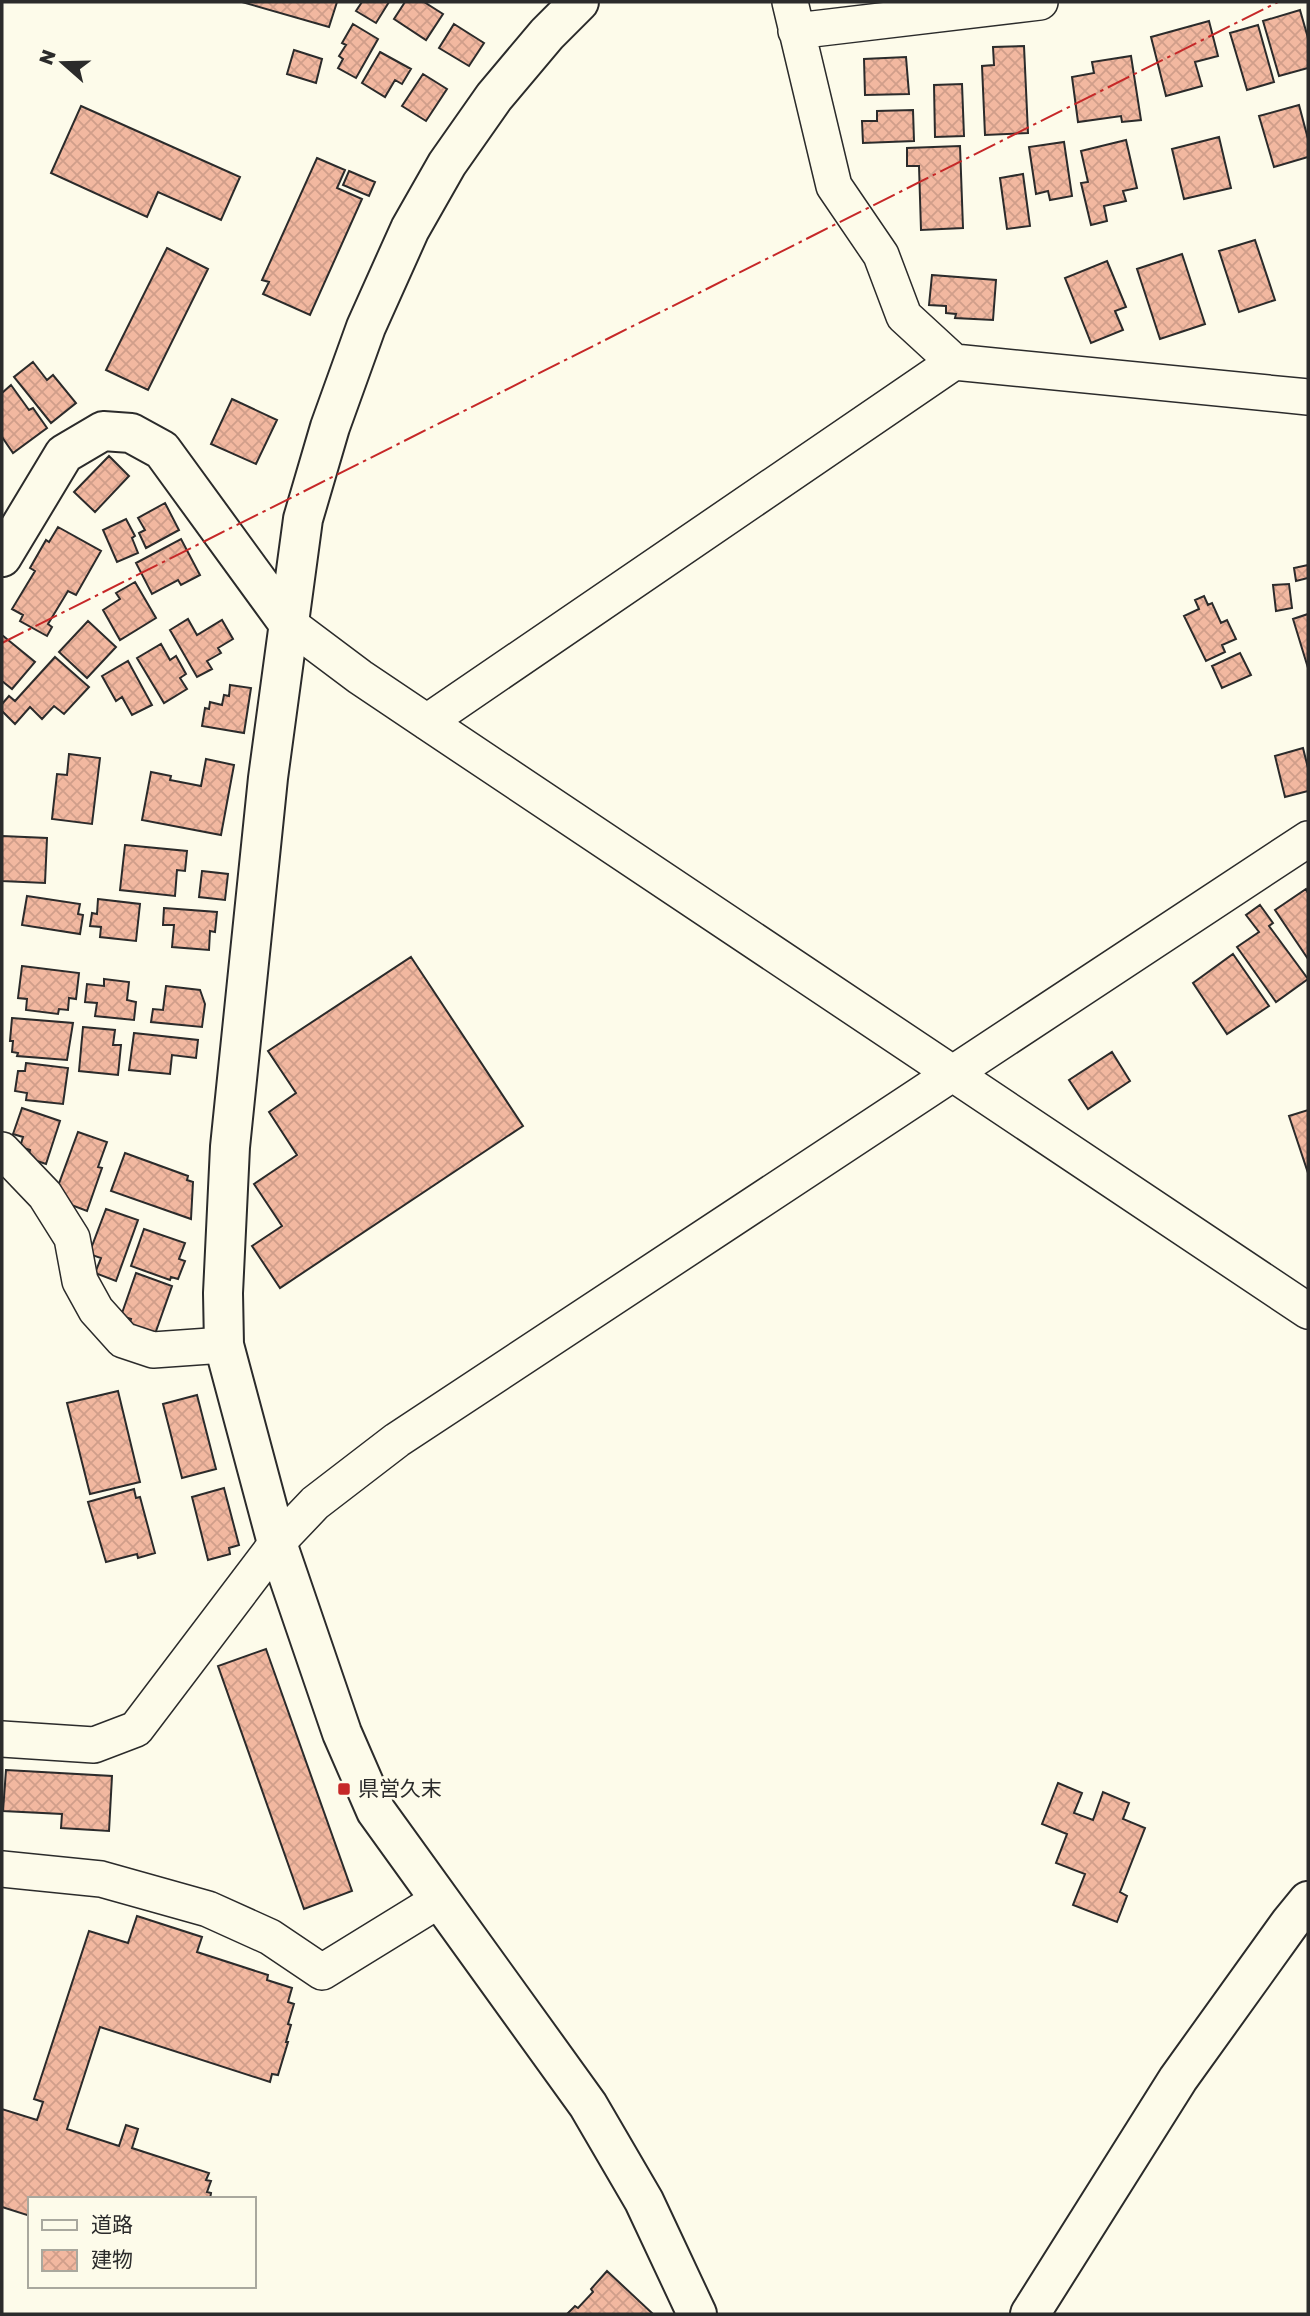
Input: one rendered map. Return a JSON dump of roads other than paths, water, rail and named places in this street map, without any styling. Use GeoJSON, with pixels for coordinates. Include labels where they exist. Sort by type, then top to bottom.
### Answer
{"type":"FeatureCollection","features":[{"type":"Feature","properties":{"kind":"street"},"geometry":{"type":"LineString","coordinates":[[579,2],[547,34],[494,97],[447,164],[410,229],[366,327],[330,427],[303,519],[268,778],[230,1147],[223,1293],[224,1345],[277,1543],[342,1734],[376,1811],[588,2105],[644,2201],[697,2314]]}},
{"type":"Feature","properties":{"kind":"street"},"geometry":{"type":"LineString","coordinates":[[1040,2],[793,16],[834,186],[881,255],[904,316],[954,362],[1308,397]]}},
{"type":"Feature","properties":{"kind":"street"},"geometry":{"type":"LineString","coordinates":[[427,722],[954,362]]}},
{"type":"Feature","properties":{"kind":"street"},"geometry":{"type":"LineString","coordinates":[[2,557],[64,454],[103,431],[131,433],[162,450],[288,623],[360,677],[1308,1311]]}},
{"type":"Feature","properties":{"kind":"street"},"geometry":{"type":"LineString","coordinates":[[2,1739],[94,1745],[136,1729],[277,1543],[315,1503],[397,1440],[1308,839]]}},
{"type":"Feature","properties":{"kind":"street"},"geometry":{"type":"LineString","coordinates":[[2,1150],[45,1195],[72,1238],[80,1281],[96,1310],[124,1340],[153,1350],[224,1345]]}},
{"type":"Feature","properties":{"kind":"street"},"geometry":{"type":"LineString","coordinates":[[2,1868],[101,1879],[208,1909],[270,1937],[322,1972],[439,1900]]}},
{"type":"Feature","properties":{"kind":"street"},"geometry":{"type":"LineString","coordinates":[[1030,2314],[1178,2078],[1308,1901]]}},
{"type":"Feature","properties":{"kind":"place","name":"県営久末"},"geometry":{"type":"Point","coordinates":[344,1789]}}]}
